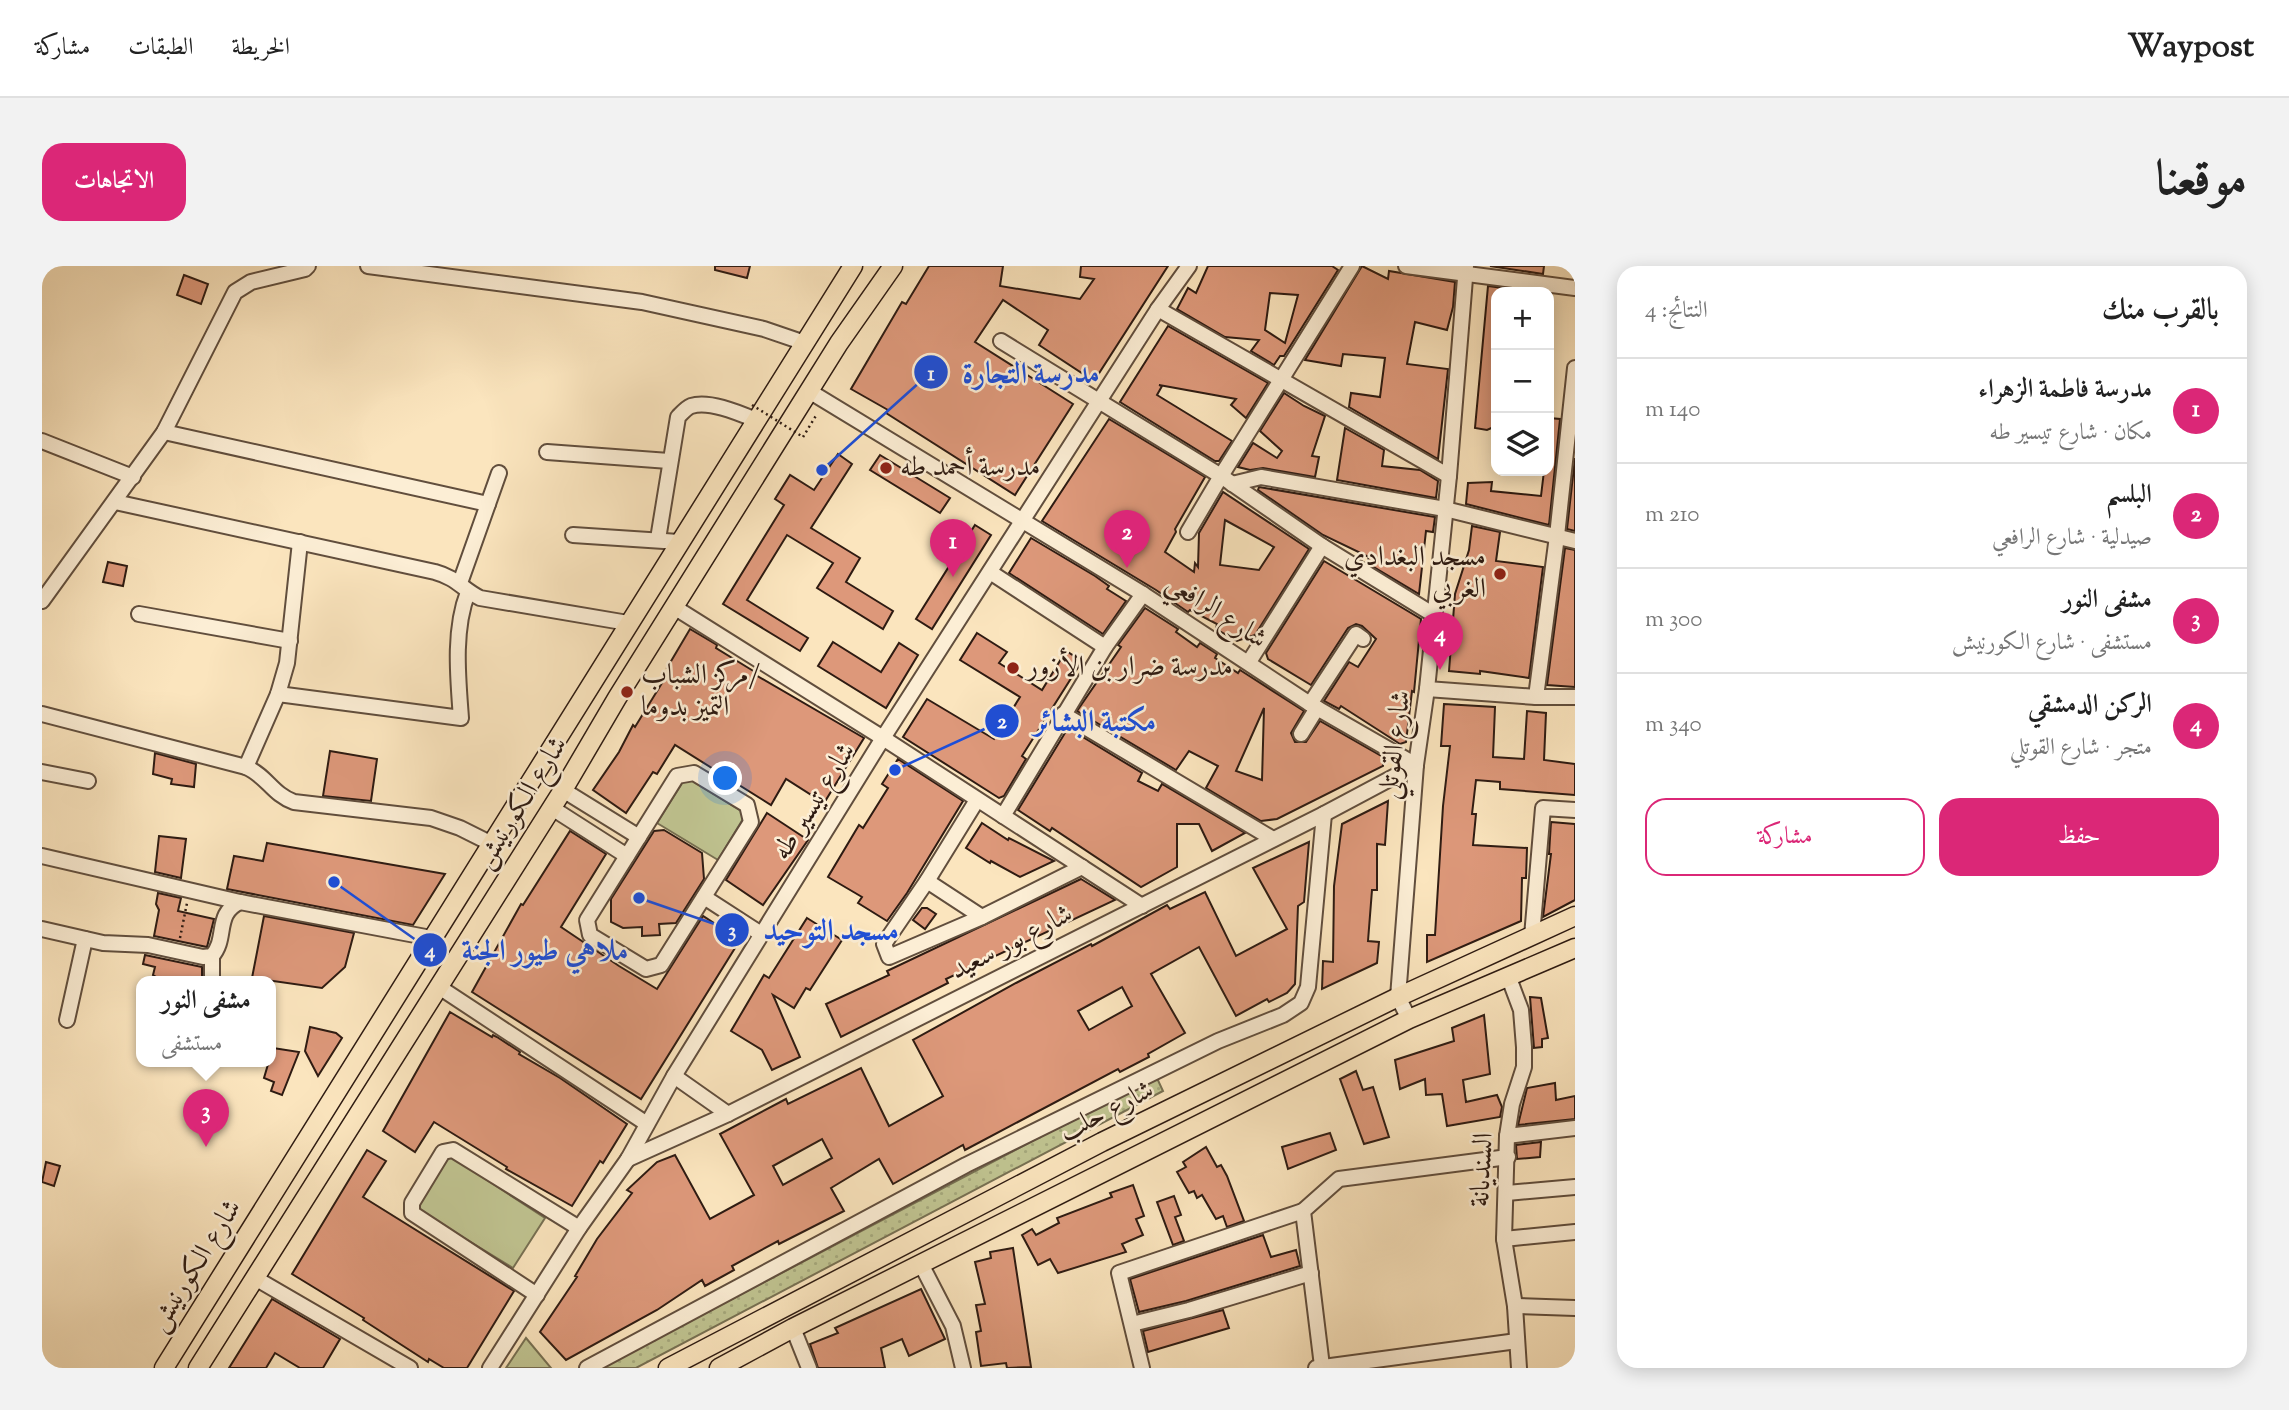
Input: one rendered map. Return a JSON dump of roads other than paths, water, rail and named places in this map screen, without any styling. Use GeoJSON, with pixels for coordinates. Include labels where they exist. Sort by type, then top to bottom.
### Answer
{"type":"FeatureCollection","features":[{"type":"Feature","properties":{"kind":"main road","name":"شارع الكورنيش"},"geometry":{"type":"LineString","coordinates":[[163,1368],[679,542],[754,413],[805,343],[853,266]]}},
{"type":"Feature","properties":{"kind":"main road","name":"شارع الكورنيش"},"geometry":{"type":"LineString","coordinates":[[198,1368],[552,808],[617,698],[839,343],[893,266]]}},
{"type":"Feature","properties":{"kind":"main road","name":"شارع حلب"},"geometry":{"type":"LineString","coordinates":[[668,1368],[1102,1142],[1398,997],[1575,916]]}},
{"type":"Feature","properties":{"kind":"main road","name":"شارع حلب"},"geometry":{"type":"LineString","coordinates":[[719,1368],[793,1328],[1409,1018],[1575,948]]}},
{"type":"Feature","properties":{"kind":"main road"},"geometry":{"type":"LineString","coordinates":[[303,1144],[329,1162]]}},
{"type":"Feature","properties":{"kind":"street"},"geometry":{"type":"LineString","coordinates":[[42,601],[164,432],[235,292],[251,282],[308,266]]}},
{"type":"Feature","properties":{"kind":"street"},"geometry":{"type":"LineString","coordinates":[[368,266],[653,304],[764,329],[805,343]]}},
{"type":"Feature","properties":{"kind":"street"},"geometry":{"type":"LineString","coordinates":[[490,266],[490,283]]}},
{"type":"Feature","properties":{"kind":"street","name":"شارع تيسير طه"},"geometry":{"type":"LineString","coordinates":[[490,1368],[579,1228],[628,1159],[674,1076],[883,738],[1158,309],[1189,266]]}},
{"type":"Feature","properties":{"kind":"street"},"geometry":{"type":"LineString","coordinates":[[1188,533],[1226,480],[1282,378],[1352,266]]}},
{"type":"Feature","properties":{"kind":"street"},"geometry":{"type":"LineString","coordinates":[[1406,266],[1466,270],[1575,288]]}},
{"type":"Feature","properties":{"kind":"street","name":"شارع القوتلي"},"geometry":{"type":"LineString","coordinates":[[1398,997],[1416,765],[1427,689],[1449,476],[1466,270]]}},
{"type":"Feature","properties":{"kind":"street"},"geometry":{"type":"LineString","coordinates":[[1158,309],[1449,476]]}},
{"type":"Feature","properties":{"kind":"street"},"geometry":{"type":"LineString","coordinates":[[1001,341],[1226,480],[1322,546],[1434,615]]}},
{"type":"Feature","properties":{"kind":"street"},"geometry":{"type":"LineString","coordinates":[[1536,697],[1575,368]]}},
{"type":"Feature","properties":{"kind":"street","name":"شارع الرافعي"},"geometry":{"type":"LineString","coordinates":[[809,391],[1143,594],[1314,706],[1416,765]]}},
{"type":"Feature","properties":{"kind":"street"},"geometry":{"type":"LineString","coordinates":[[657,539],[678,417],[693,405],[754,413]]}},
{"type":"Feature","properties":{"kind":"street"},"geometry":{"type":"LineString","coordinates":[[164,432],[488,504]]}},
{"type":"Feature","properties":{"kind":"street"},"geometry":{"type":"LineString","coordinates":[[42,441],[133,477]]}},
{"type":"Feature","properties":{"kind":"street"},"geometry":{"type":"LineString","coordinates":[[547,452],[669,460]]}},
{"type":"Feature","properties":{"kind":"street"},"geometry":{"type":"LineString","coordinates":[[278,694],[461,718],[458,682],[464,588],[499,473]]}},
{"type":"Feature","properties":{"kind":"street"},"geometry":{"type":"LineString","coordinates":[[1226,480],[1261,478],[1444,509],[1575,541]]}},
{"type":"Feature","properties":{"kind":"street"},"geometry":{"type":"LineString","coordinates":[[116,502],[435,572],[449,576],[480,598],[628,623]]}},
{"type":"Feature","properties":{"kind":"street"},"geometry":{"type":"LineString","coordinates":[[573,535],[679,542]]}},
{"type":"Feature","properties":{"kind":"street"},"geometry":{"type":"LineString","coordinates":[[246,766],[278,694],[287,663],[300,542]]}},
{"type":"Feature","properties":{"kind":"street"},"geometry":{"type":"LineString","coordinates":[[1249,663],[1322,546]]}},
{"type":"Feature","properties":{"kind":"street"},"geometry":{"type":"LineString","coordinates":[[990,572],[1105,647]]}},
{"type":"Feature","properties":{"kind":"street"},"geometry":{"type":"LineString","coordinates":[[1003,816],[1105,647],[1143,594]]}},
{"type":"Feature","properties":{"kind":"street"},"geometry":{"type":"LineString","coordinates":[[674,607],[883,738],[1142,906]]}},
{"type":"Feature","properties":{"kind":"street"},"geometry":{"type":"LineString","coordinates":[[139,614],[289,641]]}},
{"type":"Feature","properties":{"kind":"street"},"geometry":{"type":"LineString","coordinates":[[1301,734],[1314,706],[1356,634],[1363,639]]}},
{"type":"Feature","properties":{"kind":"street"},"geometry":{"type":"LineString","coordinates":[[1427,689],[1536,697],[1575,697]]}},
{"type":"Feature","properties":{"kind":"street"},"geometry":{"type":"LineString","coordinates":[[42,714],[246,766],[258,772],[280,797],[295,802],[430,818],[460,828],[490,844]]}},
{"type":"Feature","properties":{"kind":"street"},"geometry":{"type":"LineString","coordinates":[[1063,714],[1273,839]]}},
{"type":"Feature","properties":{"kind":"street","name":"شارع بور سعيد"},"geometry":{"type":"LineString","coordinates":[[628,1159],[728,1114],[1416,765]]}},
{"type":"Feature","properties":{"kind":"street"},"geometry":{"type":"LineString","coordinates":[[42,772],[88,781]]}},
{"type":"Feature","properties":{"kind":"street"},"geometry":{"type":"LineString","coordinates":[[694,773],[747,806],[751,822],[662,965],[646,969],[590,935],[587,920],[639,837],[677,776],[694,773]]}},
{"type":"Feature","properties":{"kind":"street"},"geometry":{"type":"LineString","coordinates":[[563,790],[639,837]]}},
{"type":"Feature","properties":{"kind":"street"},"geometry":{"type":"LineString","coordinates":[[977,800],[884,944],[889,957],[982,917],[1082,867]]}},
{"type":"Feature","properties":{"kind":"street"},"geometry":{"type":"LineString","coordinates":[[552,808],[627,856]]}},
{"type":"Feature","properties":{"kind":"street"},"geometry":{"type":"LineString","coordinates":[[1532,936],[1543,808],[1575,810]]}},
{"type":"Feature","properties":{"kind":"street"},"geometry":{"type":"LineString","coordinates":[[587,1368],[966,1165],[1218,1041],[1283,1014],[1300,1003],[1308,987],[1324,814]]}},
{"type":"Feature","properties":{"kind":"street"},"geometry":{"type":"LineString","coordinates":[[42,856],[240,902],[431,938]]}},
{"type":"Feature","properties":{"kind":"street"},"geometry":{"type":"LineString","coordinates":[[927,881],[982,917]]}},
{"type":"Feature","properties":{"kind":"street"},"geometry":{"type":"LineString","coordinates":[[704,897],[761,934]]}},
{"type":"Feature","properties":{"kind":"street"},"geometry":{"type":"LineString","coordinates":[[42,929],[103,943],[148,945],[203,957],[212,956],[217,951],[225,913],[230,906],[240,902]]}},
{"type":"Feature","properties":{"kind":"street"},"geometry":{"type":"LineString","coordinates":[[67,1020],[85,939]]}},
{"type":"Feature","properties":{"kind":"street"},"geometry":{"type":"LineString","coordinates":[[212,956],[212,976]]}},
{"type":"Feature","properties":{"kind":"street","name":"السنديانة"},"geometry":{"type":"LineString","coordinates":[[1509,978],[1521,1010],[1524,1067],[1512,1104],[1507,1136],[1504,1239],[1516,1306],[1519,1368]]}},
{"type":"Feature","properties":{"kind":"street"},"geometry":{"type":"LineString","coordinates":[[439,987],[647,1124]]}},
{"type":"Feature","properties":{"kind":"street"},"geometry":{"type":"LineString","coordinates":[[1398,997],[1409,1018]]}},
{"type":"Feature","properties":{"kind":"street"},"geometry":{"type":"LineString","coordinates":[[674,1076],[728,1114]]}},
{"type":"Feature","properties":{"kind":"street"},"geometry":{"type":"LineString","coordinates":[[1507,1136],[1575,1128]]}},
{"type":"Feature","properties":{"kind":"street"},"geometry":{"type":"LineString","coordinates":[[537,1295],[412,1213],[412,1203],[443,1152],[453,1150],[579,1228]]}},
{"type":"Feature","properties":{"kind":"street"},"geometry":{"type":"LineString","coordinates":[[1142,1368],[1119,1273],[1303,1211],[1339,1179],[1507,1157]]}},
{"type":"Feature","properties":{"kind":"street"},"geometry":{"type":"LineString","coordinates":[[1507,1193],[1575,1186]]}},
{"type":"Feature","properties":{"kind":"street"},"geometry":{"type":"LineString","coordinates":[[1303,1211],[1318,1367],[1517,1341]]}},
{"type":"Feature","properties":{"kind":"street"},"geometry":{"type":"LineString","coordinates":[[1504,1239],[1575,1232]]}},
{"type":"Feature","properties":{"kind":"street"},"geometry":{"type":"LineString","coordinates":[[921,1264],[953,1326],[964,1368]]}},
{"type":"Feature","properties":{"kind":"street"},"geometry":{"type":"LineString","coordinates":[[1132,1324],[1189,1310],[1311,1273]]}},
{"type":"Feature","properties":{"kind":"street"},"geometry":{"type":"LineString","coordinates":[[255,1278],[410,1368]]}},
{"type":"Feature","properties":{"kind":"street"},"geometry":{"type":"LineString","coordinates":[[1516,1306],[1575,1308]]}},
{"type":"Feature","properties":{"kind":"street"},"geometry":{"type":"LineString","coordinates":[[793,1328],[809,1368]]}},
{"type":"Feature","properties":{"kind":"place","name":"مدرسة أحمد طه"},"geometry":{"type":"Point","coordinates":[886,468]}},
{"type":"Feature","properties":{"kind":"place","name":"مدرسة التجارة"},"geometry":{"type":"Point","coordinates":[822,470]}},
{"type":"Feature","properties":{"kind":"place","name":"البلسم"},"geometry":{"type":"Point","coordinates":[1127,568]}},
{"type":"Feature","properties":{"kind":"place","name":"مسجد البغدادي الغربي"},"geometry":{"type":"Point","coordinates":[1500,574]}},
{"type":"Feature","properties":{"kind":"place","name":"مدرسة فاطمة الزهراء"},"geometry":{"type":"Point","coordinates":[953,577]}},
{"type":"Feature","properties":{"kind":"place","name":"مدرسة ضرار بن الأزور"},"geometry":{"type":"Point","coordinates":[1013,668]}},
{"type":"Feature","properties":{"kind":"place","name":"الركن الدمشقي"},"geometry":{"type":"Point","coordinates":[1440,670]}},
{"type":"Feature","properties":{"kind":"place","name":"مركز الشباب/ التميز بدوما"},"geometry":{"type":"Point","coordinates":[627,692]}},
{"type":"Feature","properties":{"kind":"place","name":"مكتبة البشائر"},"geometry":{"type":"Point","coordinates":[895,770]}},
{"type":"Feature","properties":{"kind":"place","name":"ملاهي طيور الجنة"},"geometry":{"type":"Point","coordinates":[334,882]}},
{"type":"Feature","properties":{"kind":"place","name":"مسجد التوحيد"},"geometry":{"type":"Point","coordinates":[639,898]}},
{"type":"Feature","properties":{"kind":"place","name":"مشفى النور"},"geometry":{"type":"Point","coordinates":[206,1147]}}]}
